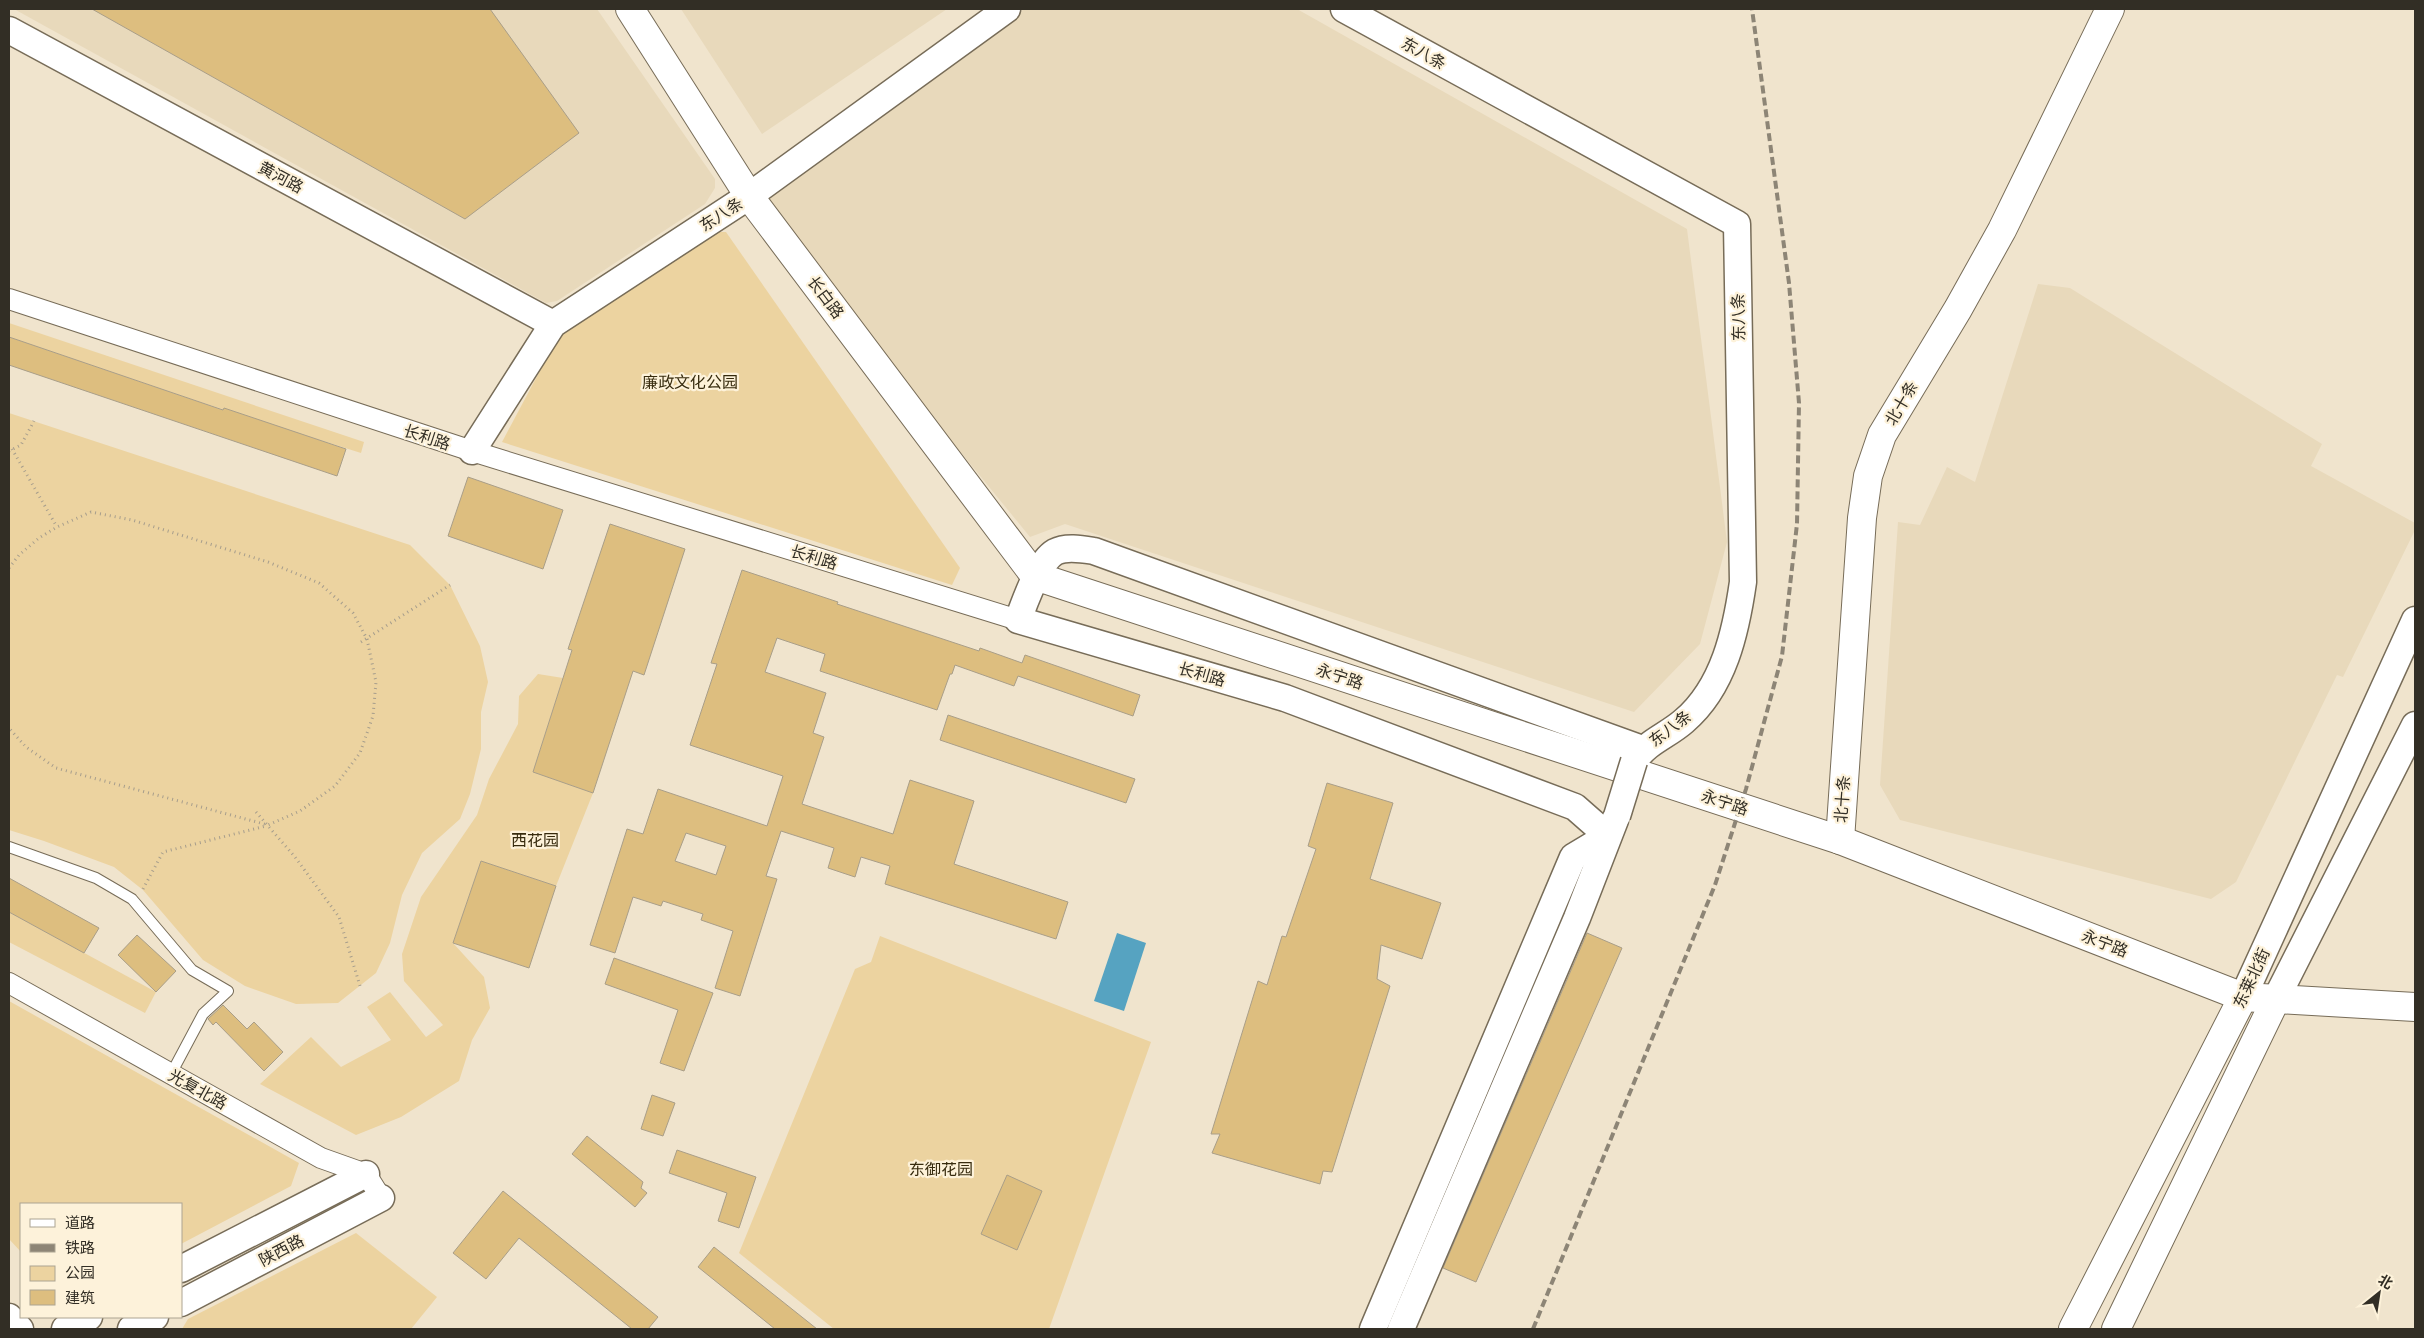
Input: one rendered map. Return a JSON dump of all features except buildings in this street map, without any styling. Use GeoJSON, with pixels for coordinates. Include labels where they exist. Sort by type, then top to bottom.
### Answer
{"type":"FeatureCollection","features":[{"type":"Feature","properties":{"kind":"main road","name":"长白路"},"geometry":{"type":"LineString","coordinates":[[630,9],[749,196],[1035,576]]}},
{"type":"Feature","properties":{"kind":"main road","name":"北十条"},"geometry":{"type":"LineString","coordinates":[[1840,840],[1862,518],[1868,476],[1882,435],[1958,309],[2002,230],[2110,9]]}},
{"type":"Feature","properties":{"kind":"main road","name":"永宁路"},"geometry":{"type":"LineString","coordinates":[[1035,576],[1840,840],[2243,997],[2415,1007]]}},
{"type":"Feature","properties":{"kind":"main road","name":"东莱北街"},"geometry":{"type":"LineString","coordinates":[[2073,1329],[2243,997]]}},
{"type":"Feature","properties":{"kind":"main road","name":"东莱北街"},"geometry":{"type":"LineString","coordinates":[[2116,1329],[2276,999]]}},
{"type":"Feature","properties":{"kind":"street","name":"东八条"},"geometry":{"type":"LineString","coordinates":[[472,451],[553,324],[749,196],[1007,9]]}},
{"type":"Feature","properties":{"kind":"street","name":"东八条"},"geometry":{"type":"LineString","coordinates":[[1344,9],[1736,224],[1743,582],[1737,624],[1722,667],[1704,698],[1685,721],[1638,755]]}},
{"type":"Feature","properties":{"kind":"street","name":"黄河路"},"geometry":{"type":"LineString","coordinates":[[9,30],[553,324]]}},
{"type":"Feature","properties":{"kind":"street","name":"长利路"},"geometry":{"type":"LineString","coordinates":[[9,299],[472,451],[1018,620],[1285,698],[1575,807],[1612,826]]}},
{"type":"Feature","properties":{"kind":"street"},"geometry":{"type":"LineString","coordinates":[[1018,620],[1035,576],[1055,552],[1075,548],[1094,551],[1638,755],[1577,918],[1401,1329]]}},
{"type":"Feature","properties":{"kind":"street","name":"东莱北街"},"geometry":{"type":"LineString","coordinates":[[2243,997],[2415,620]]}},
{"type":"Feature","properties":{"kind":"street","name":"东莱北街"},"geometry":{"type":"LineString","coordinates":[[2276,999],[2415,725]]}},
{"type":"Feature","properties":{"kind":"street"},"geometry":{"type":"LineString","coordinates":[[1373,1329],[1573,856],[1612,826]]}},
{"type":"Feature","properties":{"kind":"street","name":"光复北路"},"geometry":{"type":"LineString","coordinates":[[9,983],[321,1158],[366,1174]]}},
{"type":"Feature","properties":{"kind":"street"},"geometry":{"type":"LineString","coordinates":[[366,1174],[381,1198]]}},
{"type":"Feature","properties":{"kind":"street","name":"陕西路"},"geometry":{"type":"LineString","coordinates":[[182,1268],[366,1174]]}},
{"type":"Feature","properties":{"kind":"street","name":"陕西路"},"geometry":{"type":"LineString","coordinates":[[182,1302],[381,1198]]}},
{"type":"Feature","properties":{"kind":"street"},"geometry":{"type":"LineString","coordinates":[[9,1317],[20,1329]]}},
{"type":"Feature","properties":{"kind":"street"},"geometry":{"type":"LineString","coordinates":[[65,1329],[87,1318]]}},
{"type":"Feature","properties":{"kind":"street"},"geometry":{"type":"LineString","coordinates":[[131,1329],[153,1318]]}},
{"type":"Feature","properties":{"kind":"lane"},"geometry":{"type":"LineString","coordinates":[[9,847],[96,878],[132,899],[192,970],[228,991],[202,1014],[171,1074]]}},
{"type":"Feature","properties":{"kind":"path"},"geometry":{"type":"LineString","coordinates":[[34,421],[21,445],[10,450],[57,527]]}},
{"type":"Feature","properties":{"kind":"path"},"geometry":{"type":"LineString","coordinates":[[9,568],[18,555],[39,538],[57,527],[90,512],[132,520],[268,562],[319,582],[352,613],[367,639],[376,682],[373,716],[360,753],[335,786],[300,811],[268,825],[164,852],[143,890]]}},
{"type":"Feature","properties":{"kind":"path"},"geometry":{"type":"LineString","coordinates":[[362,642],[450,585]]}},
{"type":"Feature","properties":{"kind":"path"},"geometry":{"type":"LineString","coordinates":[[9,728],[26,747],[56,768],[268,825]]}},
{"type":"Feature","properties":{"kind":"path"},"geometry":{"type":"LineString","coordinates":[[256,812],[295,857],[339,917],[360,986]]}},
{"type":"Feature","properties":{"kind":"shaded area"},"geometry":{"type":"Polygon","coordinates":[[[14,9],[597,9],[715,179],[715,188],[705,204],[557,301],[546,303],[14,9]]]}},
{"type":"Feature","properties":{"kind":"shaded area"},"geometry":{"type":"Polygon","coordinates":[[[681,9],[947,9],[762,134],[681,9]]]}},
{"type":"Feature","properties":{"kind":"shaded area"},"geometry":{"type":"Polygon","coordinates":[[[1024,9],[1297,9],[1687,229],[1727,542],[1700,644],[1634,712],[1065,524],[1030,537],[758,204],[1024,9]]]}},
{"type":"Feature","properties":{"kind":"shaded area"},"geometry":{"type":"Polygon","coordinates":[[[2038,284],[2070,288],[2322,444],[2311,466],[2415,523],[2415,530],[2343,677],[2337,675],[2236,882],[2211,899],[1900,820],[1880,785],[1898,522],[1920,525],[1947,467],[1975,482],[2038,284]]]}},
{"type":"Feature","properties":{"kind":"green space","name":"廉政文化公园"},"geometry":{"type":"Polygon","coordinates":[[[709,232],[726,232],[960,568],[952,585],[502,442],[559,335],[709,232]]]}},
{"type":"Feature","properties":{"kind":"green space"},"geometry":{"type":"Polygon","coordinates":[[[9,323],[364,442],[361,453],[203,403],[9,337],[9,323]]]}},
{"type":"Feature","properties":{"kind":"green space"},"geometry":{"type":"Polygon","coordinates":[[[9,413],[410,545],[450,585],[480,646],[488,682],[481,712],[481,749],[470,794],[460,819],[422,853],[402,895],[390,943],[376,973],[338,1003],[296,1004],[245,986],[203,960],[143,890],[114,867],[9,830],[9,413]]]}},
{"type":"Feature","properties":{"kind":"green space","name":"西花园"},"geometry":{"type":"Polygon","coordinates":[[[538,674],[563,678],[533,772],[593,793],[556,886],[481,861],[453,943],[484,977],[490,1008],[472,1040],[459,1081],[401,1117],[356,1135],[260,1084],[311,1037],[341,1067],[391,1040],[367,1007],[390,992],[426,1037],[443,1025],[404,981],[402,954],[421,897],[477,815],[489,779],[518,724],[519,696],[538,674]]]}},
{"type":"Feature","properties":{"kind":"green space"},"geometry":{"type":"Polygon","coordinates":[[[9,912],[156,992],[145,1013],[9,942],[9,912]]]}},
{"type":"Feature","properties":{"kind":"green space","name":"东御花园"},"geometry":{"type":"Polygon","coordinates":[[[880,936],[1151,1042],[1049,1329],[834,1329],[739,1253],[855,969],[871,962],[880,936]]]}},
{"type":"Feature","properties":{"kind":"green space"},"geometry":{"type":"Polygon","coordinates":[[[9,1001],[299,1163],[291,1186],[182,1243],[182,1203],[20,1203],[20,1251],[9,1239],[9,1001]]]}},
{"type":"Feature","properties":{"kind":"green space"},"geometry":{"type":"Polygon","coordinates":[[[356,1233],[437,1297],[411,1329],[182,1329],[188,1319],[356,1233]]]}},
{"type":"Feature","properties":{"kind":"water"},"geometry":{"type":"Polygon","coordinates":[[[1117,933],[1146,943],[1124,1011],[1094,1001],[1117,933]]]}},
{"type":"Feature","properties":{"kind":"railway"},"geometry":{"type":"LineString","coordinates":[[1533,1329],[1715,885],[1746,789],[1782,656],[1797,524],[1799,403],[1789,283],[1752,9]]}}]}
